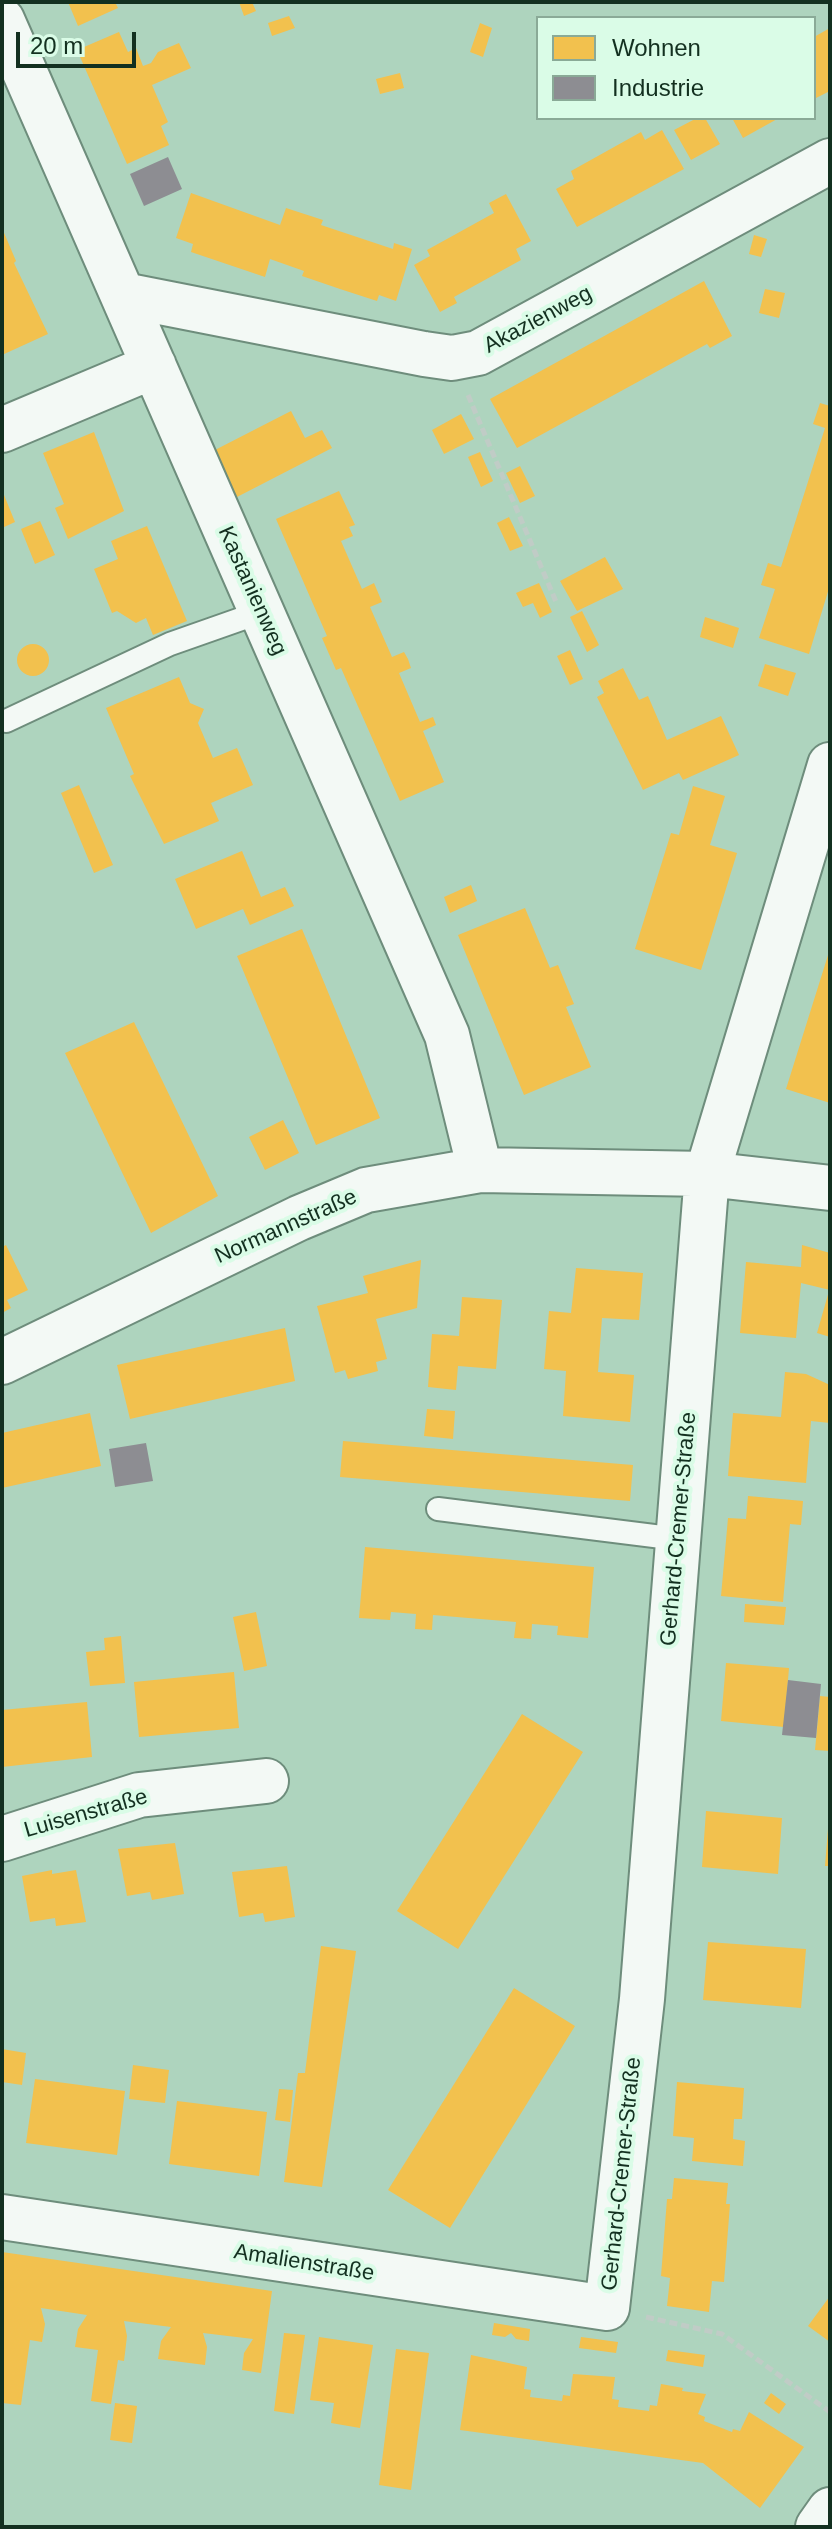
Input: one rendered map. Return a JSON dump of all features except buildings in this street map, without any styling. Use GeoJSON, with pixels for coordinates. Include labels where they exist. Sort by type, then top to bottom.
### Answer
{"type":"FeatureCollection","features":[{"type":"Feature","properties":{"kind":"street","name":"Kastanienweg"},"geometry":{"type":"LineString","coordinates":[[2,20],[447,1035],[480,1170]]}},
{"type":"Feature","properties":{"kind":"street","name":"Akazienweg"},"geometry":{"type":"LineString","coordinates":[[124,295],[452,358],[478,353],[830,161]]}},
{"type":"Feature","properties":{"kind":"street"},"geometry":{"type":"LineString","coordinates":[[2,430],[154,366]]}},
{"type":"Feature","properties":{"kind":"street","name":"Gerhard-Cremer-Straße"},"geometry":{"type":"LineString","coordinates":[[607,2308],[642,1999],[707,1174],[830,765]]}},
{"type":"Feature","properties":{"kind":"street","name":"Normannstraße"},"geometry":{"type":"LineString","coordinates":[[2,1362],[299,1218],[366,1190],[480,1170],[707,1174],[830,1188]]}},
{"type":"Feature","properties":{"kind":"street","name":"Luisenstraße"},"geometry":{"type":"LineString","coordinates":[[2,1839],[139,1795],[266,1781]]}},
{"type":"Feature","properties":{"kind":"street","name":"Amalienstraße"},"geometry":{"type":"LineString","coordinates":[[2,2217],[607,2308]]}},
{"type":"Feature","properties":{"kind":"street"},"geometry":{"type":"LineString","coordinates":[[818,2527],[830,2510]]}},
{"type":"Feature","properties":{"kind":"lane"},"geometry":{"type":"LineString","coordinates":[[6,721],[170,644],[261,612]]}},
{"type":"Feature","properties":{"kind":"lane"},"geometry":{"type":"LineString","coordinates":[[438,1509],[678,1539]]}},
{"type":"Feature","properties":{"kind":"path"},"geometry":{"type":"LineString","coordinates":[[452,358],[557,604]]}},
{"type":"Feature","properties":{"kind":"path"},"geometry":{"type":"LineString","coordinates":[[607,2308],[722,2334],[830,2412]]}}]}
